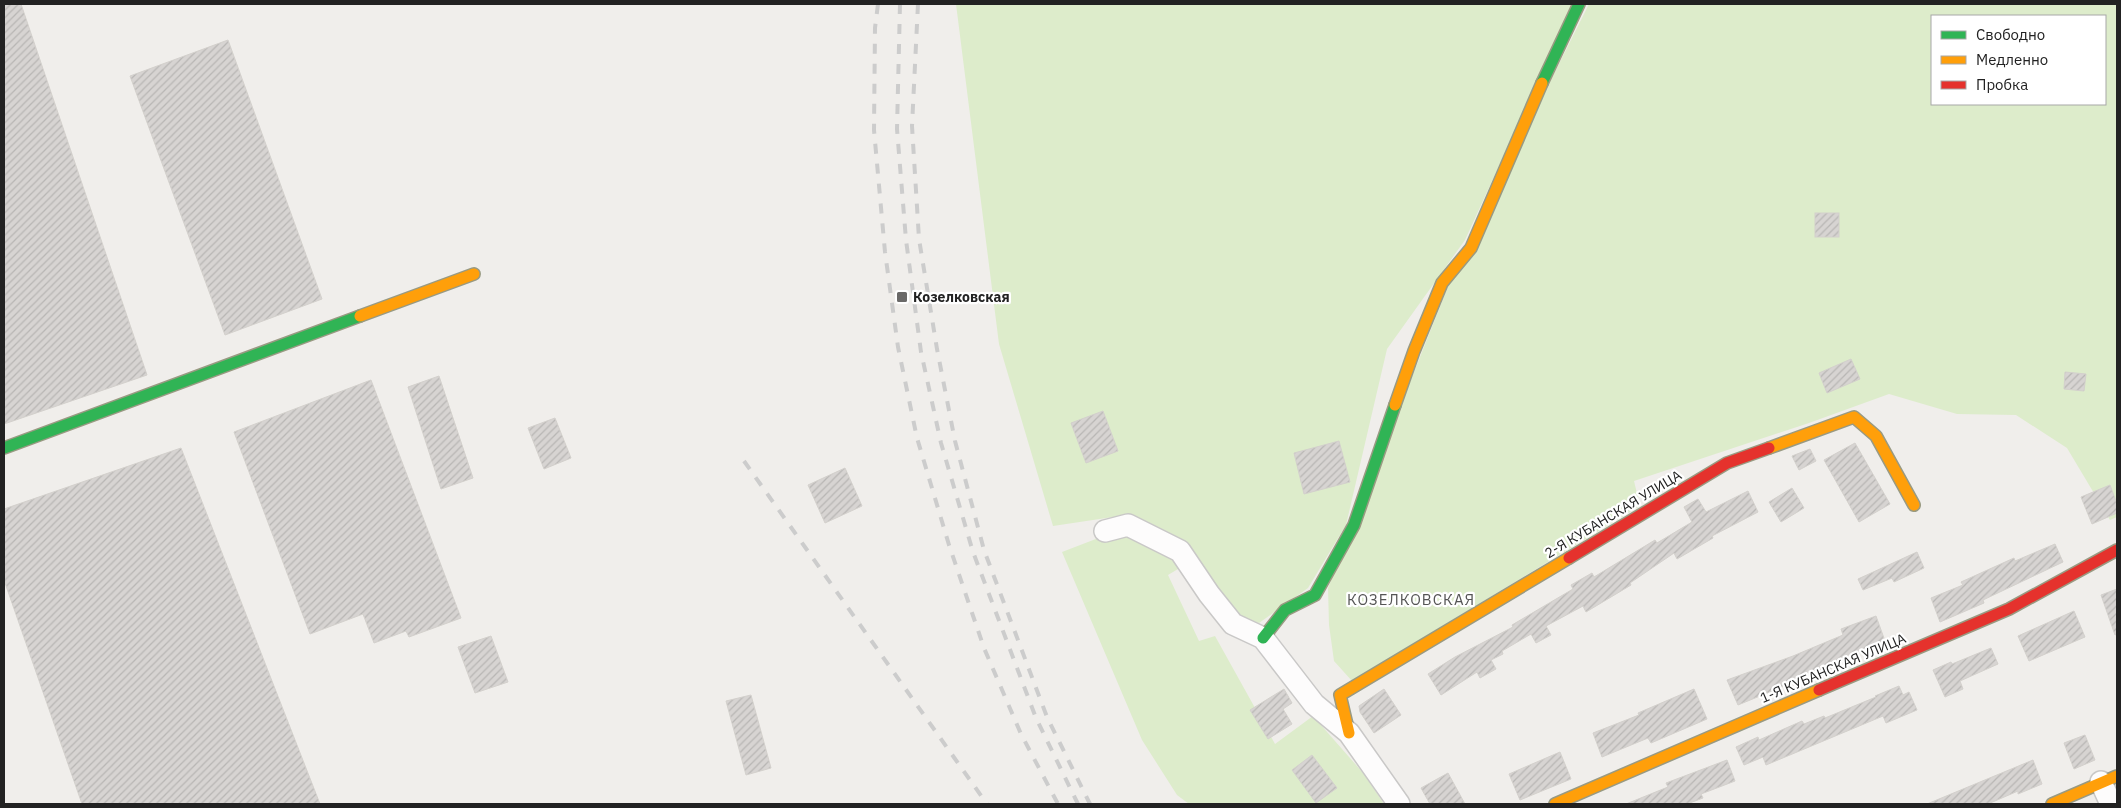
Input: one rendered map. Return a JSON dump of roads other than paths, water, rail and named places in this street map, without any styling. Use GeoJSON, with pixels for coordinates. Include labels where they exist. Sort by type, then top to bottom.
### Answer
{"type":"FeatureCollection","features":[{"type":"Feature","properties":{"kind":"street"},"geometry":{"type":"LineString","coordinates":[[1263,638],[1285,610],[1314,595],[1354,525],[1414,351],[1442,283],[1471,248],[1535,98],[1579,4]]}},
{"type":"Feature","properties":{"kind":"street"},"geometry":{"type":"LineString","coordinates":[[4,448],[474,274]]}},
{"type":"Feature","properties":{"kind":"street","name":"2-Я КУБАНСКАЯ УЛИЦА"},"geometry":{"type":"LineString","coordinates":[[1349,733],[1340,694],[1727,462],[1854,417],[1876,436],[1914,505]]}},
{"type":"Feature","properties":{"kind":"street"},"geometry":{"type":"LineString","coordinates":[[1105,531],[1128,525],[1180,551],[1209,594],[1233,624],[1263,638],[1314,704],[1349,733],[1400,804]]}},
{"type":"Feature","properties":{"kind":"street","name":"1-Я КУБАНСКАЯ УЛИЦА"},"geometry":{"type":"LineString","coordinates":[[1556,804],[2009,609],[2117,550]]}},
{"type":"Feature","properties":{"kind":"street"},"geometry":{"type":"LineString","coordinates":[[2052,804],[2109,779],[2111,804]]}},
{"type":"Feature","properties":{"kind":"railway"},"geometry":{"type":"LineString","coordinates":[[878,4],[875,28],[874,130],[885,252],[898,347],[917,438],[949,545],[984,648],[1021,734],[1058,804]]}},
{"type":"Feature","properties":{"kind":"railway"},"geometry":{"type":"LineString","coordinates":[[900,4],[897,129],[906,240],[921,352],[941,443],[973,552],[1036,718],[1078,804]]}},
{"type":"Feature","properties":{"kind":"railway"},"geometry":{"type":"LineString","coordinates":[[918,4],[912,126],[919,239],[937,349],[955,441],[984,550],[1047,717],[1090,804]]}},
{"type":"Feature","properties":{"kind":"railway"},"geometry":{"type":"LineString","coordinates":[[744,461],[987,804]]}},
{"type":"Feature","properties":{"kind":"place","name":"Козелковская"},"geometry":{"type":"Point","coordinates":[902,297]}},
{"type":"Feature","properties":{"kind":"district","name":"КОЗЕЛКОВСКАЯ"},"geometry":{"type":"Point","coordinates":[1411,600]}}]}
